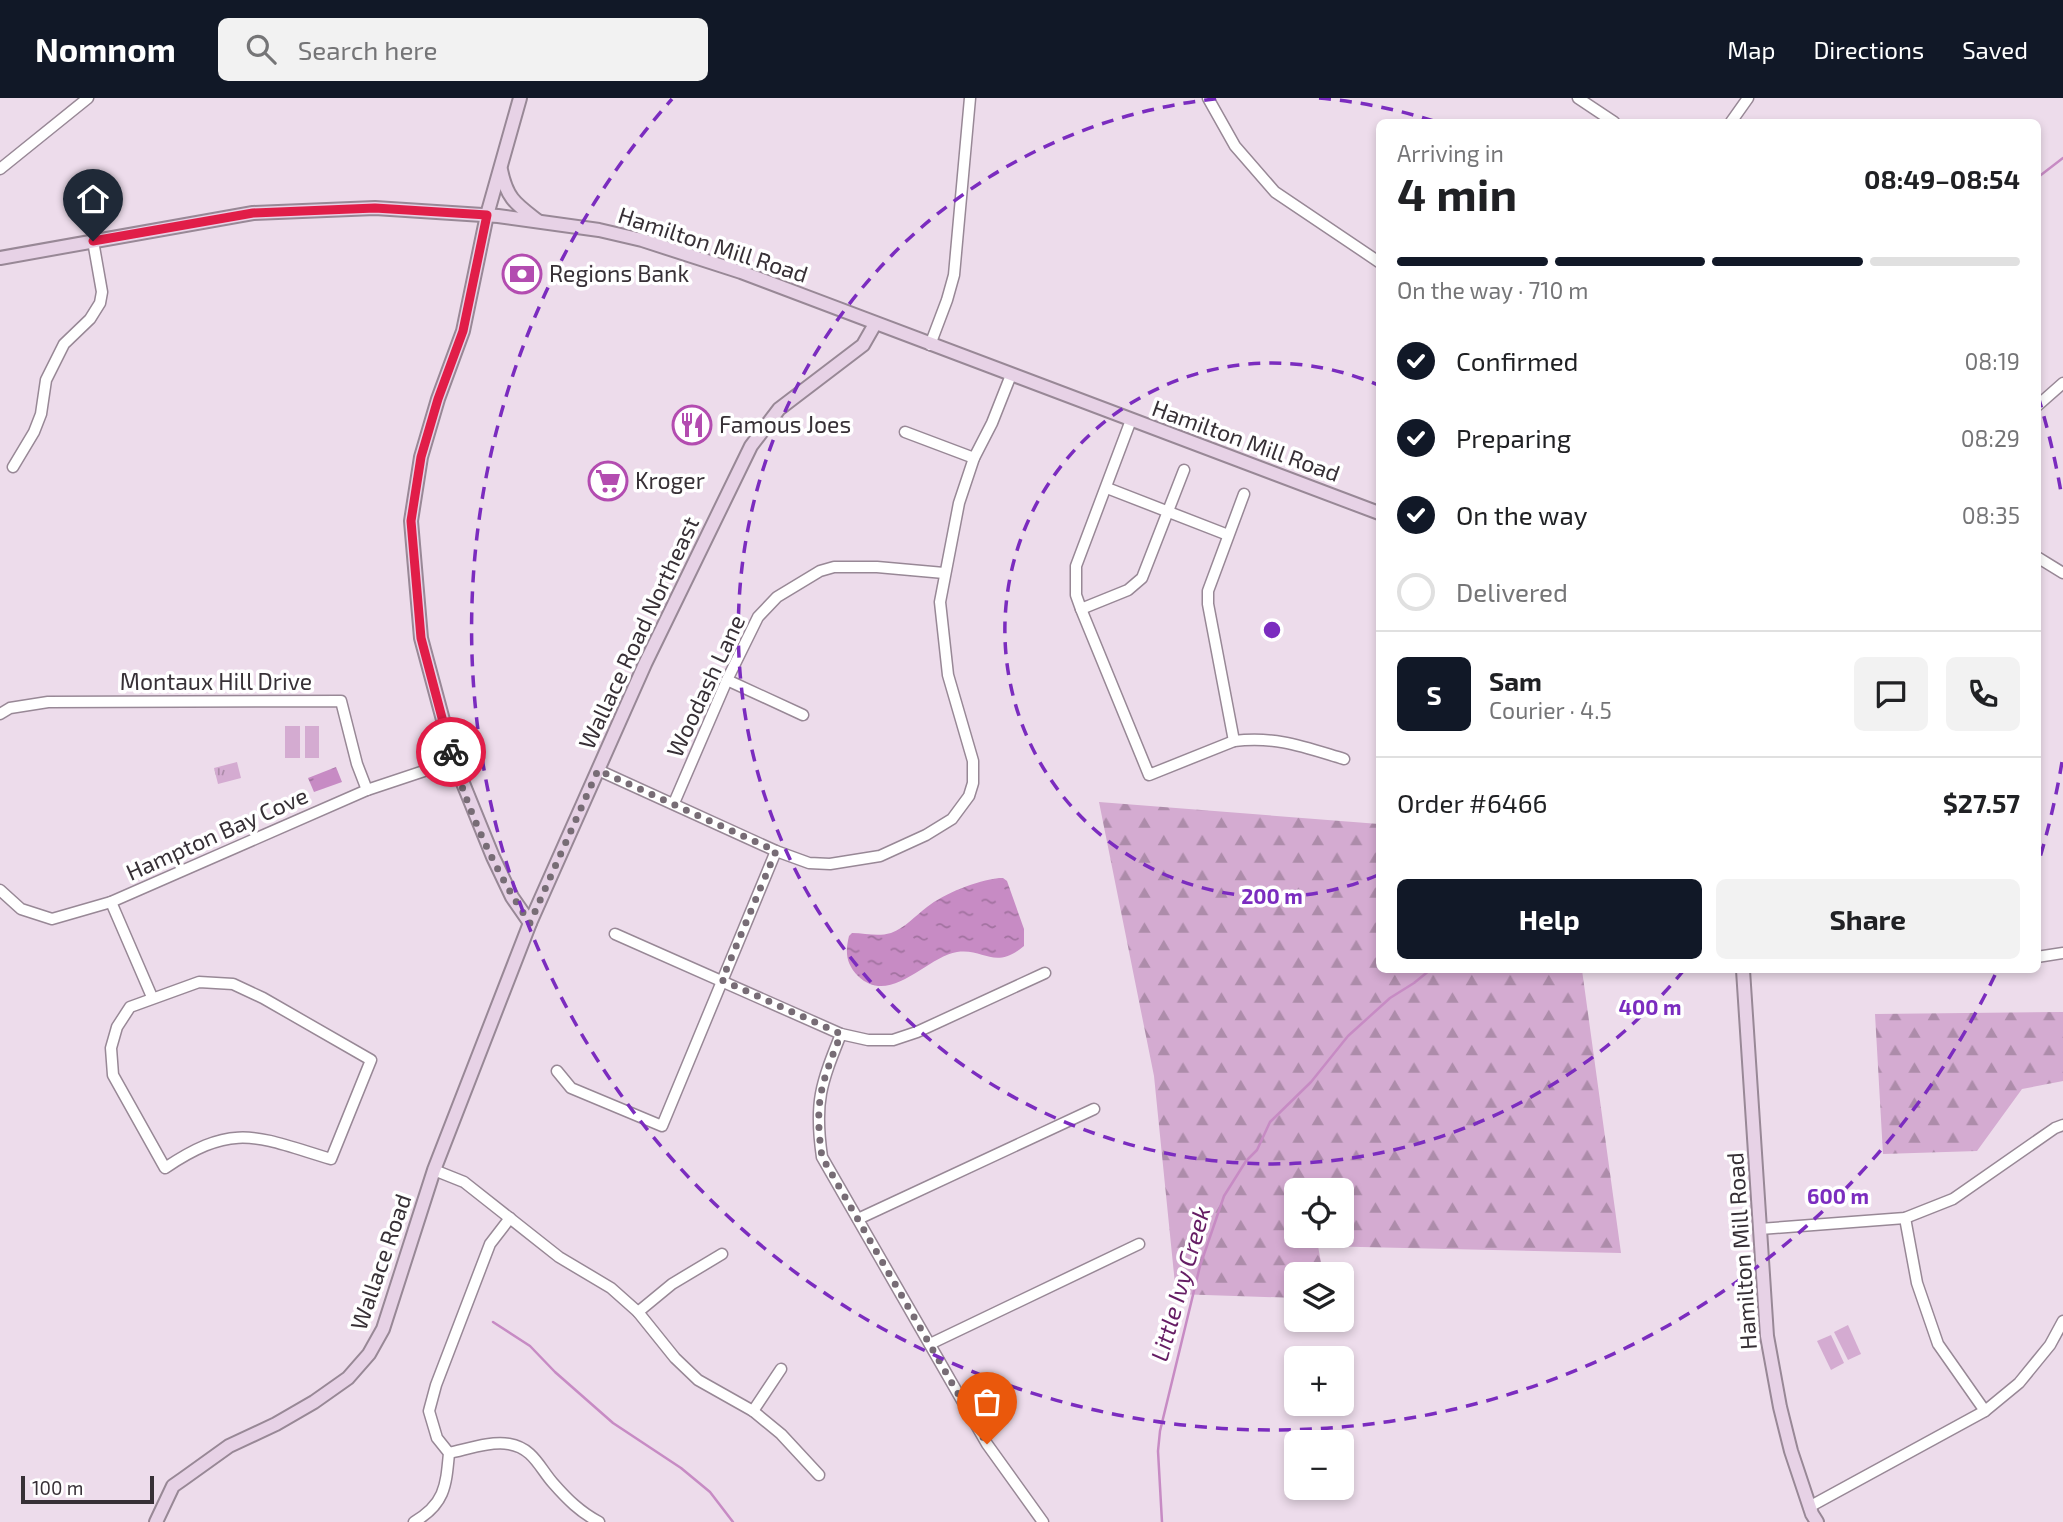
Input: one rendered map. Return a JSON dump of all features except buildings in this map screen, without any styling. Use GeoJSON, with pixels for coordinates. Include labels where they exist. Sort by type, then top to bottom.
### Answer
{"type":"FeatureCollection","features":[{"type":"Feature","properties":{"kind":"street"},"geometry":{"type":"LineString","coordinates":[[0,169],[88,98]]}},
{"type":"Feature","properties":{"kind":"street"},"geometry":{"type":"LineString","coordinates":[[520,98],[487,215],[463,331],[438,399],[421,457],[411,521],[421,638],[454,761],[493,857],[512,897],[530,923]]}},
{"type":"Feature","properties":{"kind":"street"},"geometry":{"type":"LineString","coordinates":[[930,345],[954,275],[971,98]]}},
{"type":"Feature","properties":{"kind":"street"},"geometry":{"type":"LineString","coordinates":[[1209,98],[1235,146],[1275,192],[1376,259]]}},
{"type":"Feature","properties":{"kind":"street"},"geometry":{"type":"LineString","coordinates":[[1578,98],[1610,119]]}},
{"type":"Feature","properties":{"kind":"street"},"geometry":{"type":"LineString","coordinates":[[1733,119],[1748,98]]}},
{"type":"Feature","properties":{"kind":"street"},"geometry":{"type":"LineString","coordinates":[[501,169],[504,186],[511,200],[539,221]]}},
{"type":"Feature","properties":{"kind":"street","name":"Hamilton Mill Road"},"geometry":{"type":"LineString","coordinates":[[0,258],[253,213],[304,210],[375,208],[487,215],[599,230],[642,240],[741,272],[1376,512]]}},
{"type":"Feature","properties":{"kind":"street"},"geometry":{"type":"LineString","coordinates":[[13,467],[38,423],[46,380],[64,344],[90,319],[100,303],[102,292],[93,241]]}},
{"type":"Feature","properties":{"kind":"street","name":"Wallace Road Northeast"},"geometry":{"type":"LineString","coordinates":[[530,923],[645,664],[751,446],[779,409],[863,345],[875,324]]}},
{"type":"Feature","properties":{"kind":"street"},"geometry":{"type":"LineString","coordinates":[[598,770],[776,851],[809,863],[831,864],[880,856],[926,835],[952,819],[970,796],[973,761],[951,686],[944,651],[940,602],[960,503],[975,458],[1011,375]]}},
{"type":"Feature","properties":{"kind":"street"},"geometry":{"type":"LineString","coordinates":[[2041,402],[2063,383]]}},
{"type":"Feature","properties":{"kind":"street"},"geometry":{"type":"LineString","coordinates":[[1131,420],[1076,566],[1076,595],[1149,775],[1234,741],[1279,740],[1344,759]]}},
{"type":"Feature","properties":{"kind":"street"},"geometry":{"type":"LineString","coordinates":[[905,432],[975,458]]}},
{"type":"Feature","properties":{"kind":"street"},"geometry":{"type":"LineString","coordinates":[[1081,609],[1136,585],[1142,578],[1184,470]]}},
{"type":"Feature","properties":{"kind":"street"},"geometry":{"type":"LineString","coordinates":[[1107,488],[1228,535]]}},
{"type":"Feature","properties":{"kind":"street"},"geometry":{"type":"LineString","coordinates":[[1234,741],[1208,604],[1212,576],[1244,494]]}},
{"type":"Feature","properties":{"kind":"street"},"geometry":{"type":"LineString","coordinates":[[2041,559],[2063,573]]}},
{"type":"Feature","properties":{"kind":"street","name":"Woodash Lane"},"geometry":{"type":"LineString","coordinates":[[674,803],[727,680],[758,617],[777,597],[820,571],[850,566],[944,573]]}},
{"type":"Feature","properties":{"kind":"street"},"geometry":{"type":"LineString","coordinates":[[727,680],[803,715]]}},
{"type":"Feature","properties":{"kind":"street","name":"Montaux Hill Drive"},"geometry":{"type":"LineString","coordinates":[[0,714],[10,708],[48,702],[341,701],[357,764],[367,790]]}},
{"type":"Feature","properties":{"kind":"street","name":"Hampton Bay Cove"},"geometry":{"type":"LineString","coordinates":[[0,890],[21,909],[52,919],[111,902],[367,790],[454,761]]}},
{"type":"Feature","properties":{"kind":"street"},"geometry":{"type":"LineString","coordinates":[[557,1071],[571,1088],[662,1126],[776,851]]}},
{"type":"Feature","properties":{"kind":"street"},"geometry":{"type":"LineString","coordinates":[[111,902],[152,997]]}},
{"type":"Feature","properties":{"kind":"street","name":"Wallace Road"},"geometry":{"type":"LineString","coordinates":[[156,1522],[173,1486],[194,1469],[229,1446],[314,1402],[348,1378],[369,1354],[383,1329],[434,1170],[530,923]]}},
{"type":"Feature","properties":{"kind":"street"},"geometry":{"type":"LineString","coordinates":[[615,934],[841,1034],[868,1040],[893,1040],[917,1032],[1045,973]]}},
{"type":"Feature","properties":{"kind":"street"},"geometry":{"type":"LineString","coordinates":[[2041,956],[2063,953]]}},
{"type":"Feature","properties":{"kind":"street","name":"Hamilton Mill Road"},"geometry":{"type":"LineString","coordinates":[[1743,973],[1767,1335],[1791,1451],[1817,1522]]}},
{"type":"Feature","properties":{"kind":"street"},"geometry":{"type":"LineString","coordinates":[[199,982],[233,984],[263,998],[371,1060],[331,1159],[258,1137],[222,1138],[191,1151],[165,1168],[113,1075],[111,1048],[117,1027],[130,1007],[152,997],[199,982]]}},
{"type":"Feature","properties":{"kind":"street"},"geometry":{"type":"LineString","coordinates":[[841,1034],[824,1076],[818,1102],[822,1157],[987,1444],[1043,1522]]}},
{"type":"Feature","properties":{"kind":"street"},"geometry":{"type":"LineString","coordinates":[[858,1219],[1094,1109]]}},
{"type":"Feature","properties":{"kind":"street"},"geometry":{"type":"LineString","coordinates":[[1760,1229],[1905,1218],[1953,1199],[2063,1125]]}},
{"type":"Feature","properties":{"kind":"street"},"geometry":{"type":"LineString","coordinates":[[434,1170],[464,1182],[559,1257],[611,1288],[638,1312],[675,1358],[698,1380],[753,1411],[780,1434],[819,1475]]}},
{"type":"Feature","properties":{"kind":"street"},"geometry":{"type":"LineString","coordinates":[[414,1522],[432,1512],[446,1488],[449,1453],[437,1438],[429,1411],[436,1385],[490,1244],[510,1218]]}},
{"type":"Feature","properties":{"kind":"street"},"geometry":{"type":"LineString","coordinates":[[1905,1218],[1917,1283],[1938,1344],[1985,1411]]}},
{"type":"Feature","properties":{"kind":"street"},"geometry":{"type":"LineString","coordinates":[[930,1344],[1139,1244]]}},
{"type":"Feature","properties":{"kind":"street"},"geometry":{"type":"LineString","coordinates":[[638,1312],[671,1284],[722,1254]]}},
{"type":"Feature","properties":{"kind":"street"},"geometry":{"type":"LineString","coordinates":[[1810,1507],[1985,1411],[2019,1383],[2050,1345],[2063,1321]]}},
{"type":"Feature","properties":{"kind":"street"},"geometry":{"type":"LineString","coordinates":[[753,1411],[781,1369]]}},
{"type":"Feature","properties":{"kind":"street"},"geometry":{"type":"LineString","coordinates":[[449,1453],[508,1444],[524,1448],[539,1461],[550,1480],[582,1513],[599,1522]]}},
{"type":"Feature","properties":{"kind":"green space"},"geometry":{"type":"Polygon","coordinates":[[[285,726],[300,726],[300,758],[285,758],[285,726]]]}},
{"type":"Feature","properties":{"kind":"green space"},"geometry":{"type":"Polygon","coordinates":[[[305,726],[319,726],[319,758],[305,758],[305,726]]]}},
{"type":"Feature","properties":{"kind":"green space"},"geometry":{"type":"Polygon","coordinates":[[[237,762],[241,778],[218,784],[214,768],[237,762]]]}},
{"type":"Feature","properties":{"kind":"green space"},"geometry":{"type":"Polygon","coordinates":[[[1099,802],[1376,824],[1376,973],[1582,973],[1621,1253],[1354,1247],[1354,1178],[1284,1178],[1284,1248],[1318,1248],[1321,1262],[1284,1262],[1284,1298],[1176,1294],[1154,1076],[1099,802]]]}},
{"type":"Feature","properties":{"kind":"green space"},"geometry":{"type":"Polygon","coordinates":[[[2063,1012],[2063,1081],[2022,1089],[1977,1151],[1883,1154],[1875,1014],[2063,1012]]]}},
{"type":"Feature","properties":{"kind":"green space"},"geometry":{"type":"Polygon","coordinates":[[[1848,1325],[1861,1354],[1848,1360],[1834,1332],[1848,1325]]]}},
{"type":"Feature","properties":{"kind":"green space"},"geometry":{"type":"Polygon","coordinates":[[[1831,1335],[1844,1363],[1831,1370],[1817,1341],[1831,1335]]]}},
{"type":"Feature","properties":{"kind":"water"},"geometry":{"type":"Polygon","coordinates":[[[336,767],[342,782],[314,792],[308,778],[336,767]]]}},
{"type":"Feature","properties":{"kind":"water"},"geometry":{"type":"Polygon","coordinates":[[[1003,878],[1007,881],[1024,929],[1024,946],[1014,953],[997,958],[957,952],[933,962],[908,978],[883,986],[870,984],[851,967],[847,947],[852,933],[891,933],[952,892],[1003,878]]]}},
{"type":"Feature","properties":{"kind":"waterway"},"geometry":{"type":"LineString","coordinates":[[2041,175],[2063,158]]}},
{"type":"Feature","properties":{"kind":"waterway","name":"Little Ivy Creek"},"geometry":{"type":"LineString","coordinates":[[1162,1522],[1158,1451],[1160,1431],[1200,1266],[1224,1196],[1246,1161],[1257,1150],[1270,1122],[1311,1082],[1348,1036],[1390,998],[1426,973]]}},
{"type":"Feature","properties":{"kind":"waterway"},"geometry":{"type":"LineString","coordinates":[[493,1322],[530,1346],[613,1423],[681,1468],[710,1492],[733,1522]]}},
{"type":"Feature","properties":{"kind":"way so far"},"geometry":{"type":"LineString","coordinates":[[451,752],[468,801],[493,857],[512,897],[530,923],[598,770],[776,851],[722,980],[841,1034],[824,1076],[818,1102],[822,1157],[987,1444]]}},
{"type":"Feature","properties":{"kind":"place","name":"Regions Bank"},"geometry":{"type":"Point","coordinates":[522,274]}},
{"type":"Feature","properties":{"kind":"place","name":"Famous Joes"},"geometry":{"type":"Point","coordinates":[692,425]}},
{"type":"Feature","properties":{"kind":"place","name":"Kroger"},"geometry":{"type":"Point","coordinates":[608,481]}},
{"type":"Feature","properties":{"kind":"route"},"geometry":{"type":"LineString","coordinates":[[93,241],[253,213],[375,208],[487,215],[463,331],[438,399],[421,457],[411,521],[421,638],[451,752]]}}]}
